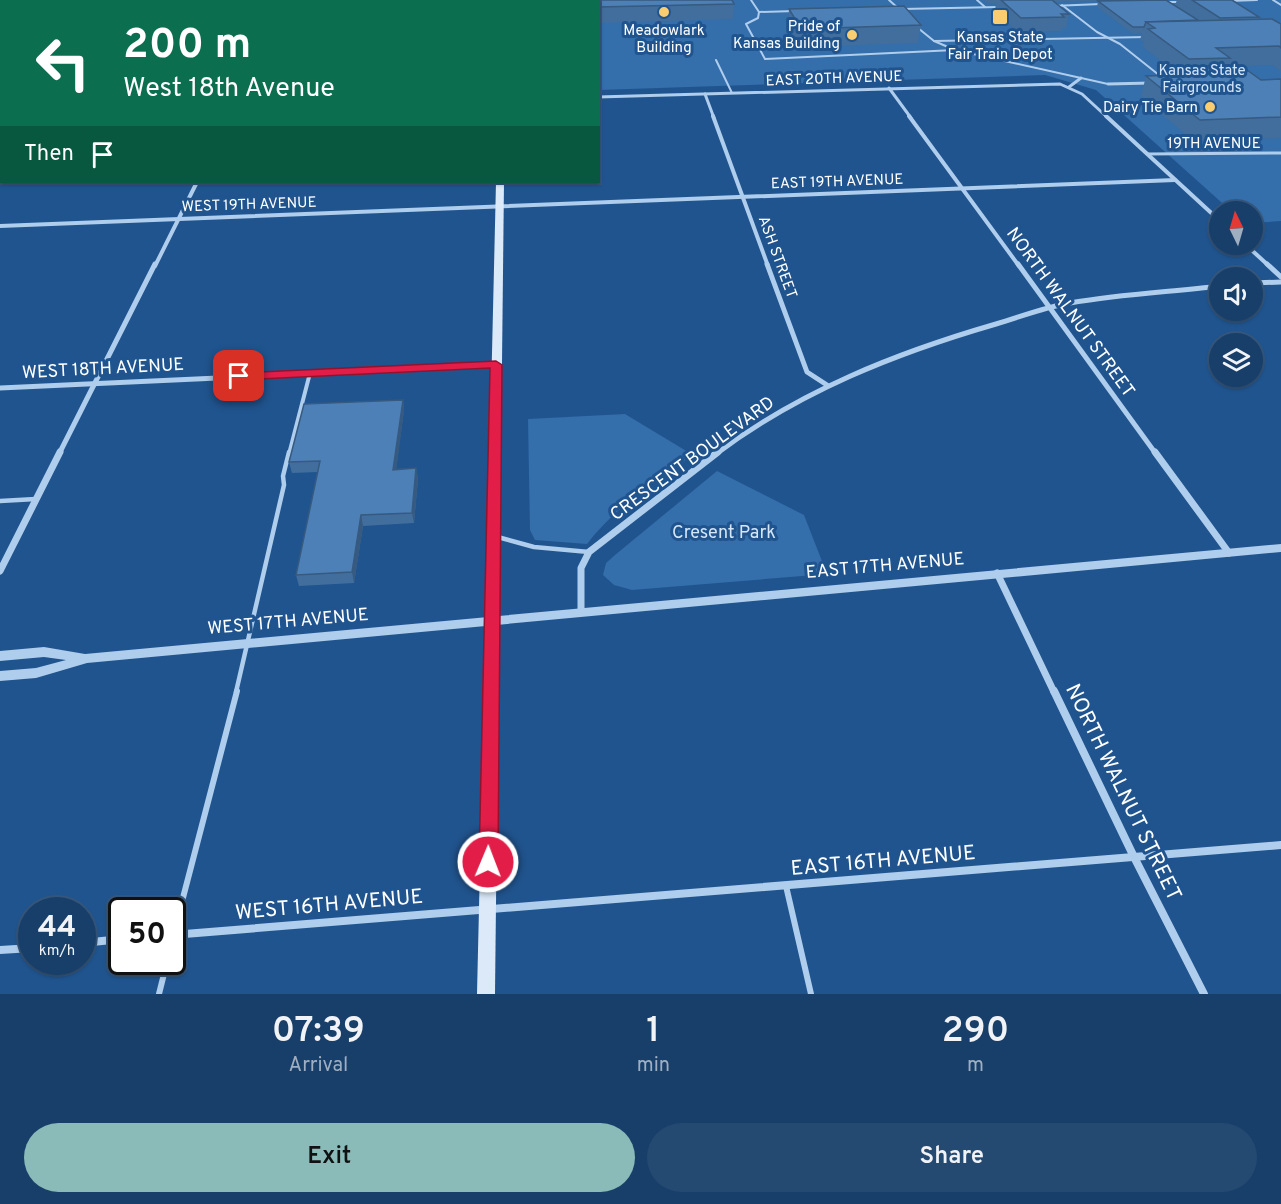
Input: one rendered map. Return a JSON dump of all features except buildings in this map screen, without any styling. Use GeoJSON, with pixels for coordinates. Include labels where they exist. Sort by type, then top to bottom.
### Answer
{"type":"FeatureCollection","features":[{"type":"Feature","properties":{"kind":"main road"},"geometry":{"type":"LineString","coordinates":[[486,994],[500,183]]}},
{"type":"Feature","properties":{"kind":"street"},"geometry":{"type":"LineString","coordinates":[[1081,78],[1069,87],[1083,94],[1209,211]]}},
{"type":"Feature","properties":{"kind":"street"},"geometry":{"type":"LineString","coordinates":[[1108,84],[1169,82]]}},
{"type":"Feature","properties":{"kind":"street","name":"EAST 20TH AVENUE"},"geometry":{"type":"LineString","coordinates":[[600,98],[1047,83],[1069,87]]}},
{"type":"Feature","properties":{"kind":"street","name":"NORTH WALNUT STREET"},"geometry":{"type":"LineString","coordinates":[[889,88],[1229,553]]}},
{"type":"Feature","properties":{"kind":"street","name":"ASH STREET"},"geometry":{"type":"LineString","coordinates":[[705,94],[807,372],[827,384]]}},
{"type":"Feature","properties":{"kind":"street","name":"EAST 19TH AVENUE"},"geometry":{"type":"LineString","coordinates":[[500,206],[1175,180]]}},
{"type":"Feature","properties":{"kind":"street"},"geometry":{"type":"LineString","coordinates":[[0,571],[196,183]]}},
{"type":"Feature","properties":{"kind":"street","name":"WEST 19TH AVENUE"},"geometry":{"type":"LineString","coordinates":[[0,226],[500,206]]}},
{"type":"Feature","properties":{"kind":"street"},"geometry":{"type":"LineString","coordinates":[[1257,255],[1281,277]]}},
{"type":"Feature","properties":{"kind":"street"},"geometry":{"type":"LineString","coordinates":[[1263,283],[1281,282]]}},
{"type":"Feature","properties":{"kind":"street","name":"CRESCENT BOULEVARD"},"geometry":{"type":"LineString","coordinates":[[589,552],[650,502],[721,450],[827,384],[914,350],[996,323],[1069,303],[1209,287]]}},
{"type":"Feature","properties":{"kind":"street","name":"WEST 18TH AVENUE"},"geometry":{"type":"LineString","coordinates":[[0,388],[496,365]]}},
{"type":"Feature","properties":{"kind":"street","name":"EAST 17TH AVENUE"},"geometry":{"type":"LineString","coordinates":[[492,620],[1281,548]]}},
{"type":"Feature","properties":{"kind":"street"},"geometry":{"type":"LineString","coordinates":[[582,611],[581,568],[589,552]]}},
{"type":"Feature","properties":{"kind":"street","name":"NORTH WALNUT STREET"},"geometry":{"type":"LineString","coordinates":[[997,573],[1134,857],[1204,994]]}},
{"type":"Feature","properties":{"kind":"street","name":"WEST 17TH AVENUE"},"geometry":{"type":"LineString","coordinates":[[0,676],[36,673],[87,658],[492,620]]}},
{"type":"Feature","properties":{"kind":"street","name":"WEST 17TH AVENUE"},"geometry":{"type":"LineString","coordinates":[[0,656],[44,652],[87,658]]}},
{"type":"Feature","properties":{"kind":"street","name":"EAST 16TH AVENUE"},"geometry":{"type":"LineString","coordinates":[[488,909],[1281,845]]}},
{"type":"Feature","properties":{"kind":"street","name":"WEST 16TH AVENUE"},"geometry":{"type":"LineString","coordinates":[[186,935],[488,909]]}},
{"type":"Feature","properties":{"kind":"street"},"geometry":{"type":"LineString","coordinates":[[0,950],[18,949]]}},
{"type":"Feature","properties":{"kind":"lane"},"geometry":{"type":"LineString","coordinates":[[751,0],[759,12],[758,18],[746,24],[765,59],[955,50]]}},
{"type":"Feature","properties":{"kind":"lane"},"geometry":{"type":"LineString","coordinates":[[889,0],[905,15]]}},
{"type":"Feature","properties":{"kind":"lane"},"geometry":{"type":"LineString","coordinates":[[977,0],[985,8]]}},
{"type":"Feature","properties":{"kind":"lane"},"geometry":{"type":"LineString","coordinates":[[1064,0],[1071,5]]}},
{"type":"Feature","properties":{"kind":"lane"},"geometry":{"type":"LineString","coordinates":[[1222,1],[1257,0]]}},
{"type":"Feature","properties":{"kind":"lane"},"geometry":{"type":"LineString","coordinates":[[1273,0],[1281,5]]}},
{"type":"Feature","properties":{"kind":"lane"},"geometry":{"type":"LineString","coordinates":[[1162,1],[1187,2]]}},
{"type":"Feature","properties":{"kind":"lane"},"geometry":{"type":"LineString","coordinates":[[1162,1],[1172,8]]}},
{"type":"Feature","properties":{"kind":"lane"},"geometry":{"type":"LineString","coordinates":[[1051,6],[1106,4]]}},
{"type":"Feature","properties":{"kind":"lane"},"geometry":{"type":"LineString","coordinates":[[1062,5],[1169,82]]}},
{"type":"Feature","properties":{"kind":"lane"},"geometry":{"type":"LineString","coordinates":[[887,9],[1007,7]]}},
{"type":"Feature","properties":{"kind":"lane"},"geometry":{"type":"LineString","coordinates":[[759,12],[806,11]]}},
{"type":"Feature","properties":{"kind":"lane"},"geometry":{"type":"LineString","coordinates":[[912,22],[934,41],[955,50],[1108,84]]}},
{"type":"Feature","properties":{"kind":"lane"},"geometry":{"type":"LineString","coordinates":[[934,41],[1156,36]]}},
{"type":"Feature","properties":{"kind":"lane"},"geometry":{"type":"LineString","coordinates":[[716,60],[732,93]]}},
{"type":"Feature","properties":{"kind":"lane","name":"19TH AVENUE"},"geometry":{"type":"LineString","coordinates":[[1148,154],[1281,153]]}},
{"type":"Feature","properties":{"kind":"lane"},"geometry":{"type":"LineString","coordinates":[[183,897],[249,643],[284,485],[284,476],[310,373]]}},
{"type":"Feature","properties":{"kind":"lane"},"geometry":{"type":"LineString","coordinates":[[0,501],[37,499]]}},
{"type":"Feature","properties":{"kind":"lane"},"geometry":{"type":"LineString","coordinates":[[494,535],[534,547],[589,552]]}},
{"type":"Feature","properties":{"kind":"lane"},"geometry":{"type":"LineString","coordinates":[[786,886],[811,994]]}},
{"type":"Feature","properties":{"kind":"lane"},"geometry":{"type":"LineString","coordinates":[[159,994],[164,975]]}},
{"type":"Feature","properties":{"kind":"green space","name":"Kansas State Fairgrounds"},"geometry":{"type":"Polygon","coordinates":[[[600,0],[1281,0],[1281,221],[1263,222],[1263,201],[1220,201],[1096,90],[1045,75],[600,90],[600,0]]]}},
{"type":"Feature","properties":{"kind":"green space","name":"Cresent Park"},"geometry":{"type":"Polygon","coordinates":[[[625,414],[693,455],[623,506],[587,544],[535,540],[530,530],[528,419],[625,414]]]}},
{"type":"Feature","properties":{"kind":"green space","name":"Cresent Park"},"geometry":{"type":"Polygon","coordinates":[[[717,471],[804,515],[827,574],[632,590],[614,585],[603,575],[606,563],[717,471]]]}},
{"type":"Feature","properties":{"kind":"place","name":"Meadowlark Building"},"geometry":{"type":"Point","coordinates":[664,12]}},
{"type":"Feature","properties":{"kind":"place","name":"Kansas State Fair Train Depot"},"geometry":{"type":"Point","coordinates":[1000,17]}},
{"type":"Feature","properties":{"kind":"place","name":"Pride of Kansas Building"},"geometry":{"type":"Point","coordinates":[852,35]}},
{"type":"Feature","properties":{"kind":"place","name":"Dairy Tie Barn"},"geometry":{"type":"Point","coordinates":[1210,107]}},
{"type":"Feature","properties":{"kind":"route"},"geometry":{"type":"LineString","coordinates":[[239,376],[496,365],[488,862]]}}]}
